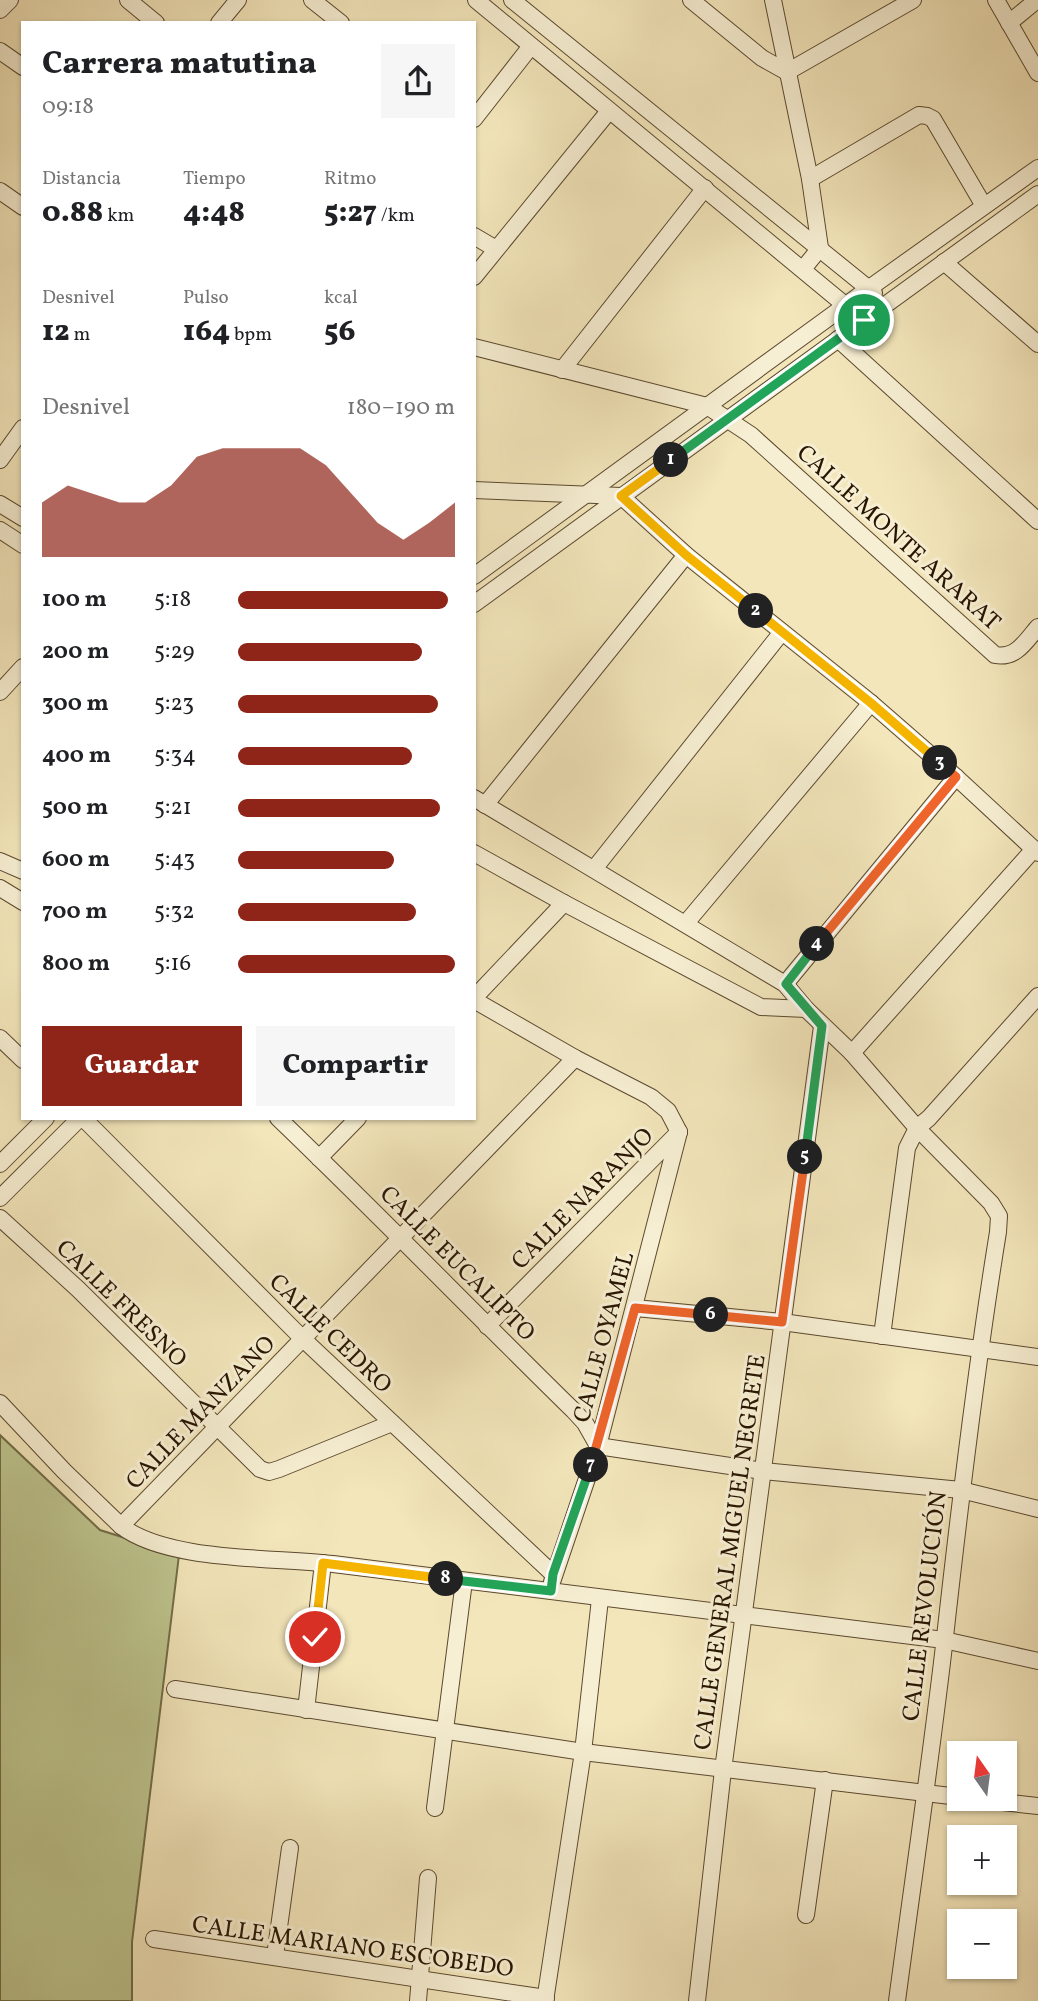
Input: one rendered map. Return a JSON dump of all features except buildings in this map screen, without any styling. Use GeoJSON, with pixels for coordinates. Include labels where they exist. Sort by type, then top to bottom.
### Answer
{"type":"FeatureCollection","features":[{"type":"Feature","properties":{"kind":"street"},"geometry":{"type":"LineString","coordinates":[[0,10],[10,0]]}},
{"type":"Feature","properties":{"kind":"street"},"geometry":{"type":"LineString","coordinates":[[128,0],[154,21]]}},
{"type":"Feature","properties":{"kind":"street"},"geometry":{"type":"LineString","coordinates":[[221,21],[238,0]]}},
{"type":"Feature","properties":{"kind":"street"},"geometry":{"type":"LineString","coordinates":[[312,0],[338,21]]}},
{"type":"Feature","properties":{"kind":"street"},"geometry":{"type":"LineString","coordinates":[[476,0],[864,320]]}},
{"type":"Feature","properties":{"kind":"street"},"geometry":{"type":"LineString","coordinates":[[512,0],[887,304]]}},
{"type":"Feature","properties":{"kind":"street"},"geometry":{"type":"LineString","coordinates":[[691,0],[762,58],[787,72]]}},
{"type":"Feature","properties":{"kind":"street"},"geometry":{"type":"LineString","coordinates":[[773,0],[810,179],[820,248],[803,269]]}},
{"type":"Feature","properties":{"kind":"street"},"geometry":{"type":"LineString","coordinates":[[787,72],[913,0]]}},
{"type":"Feature","properties":{"kind":"street"},"geometry":{"type":"LineString","coordinates":[[996,0],[1038,73]]}},
{"type":"Feature","properties":{"kind":"street"},"geometry":{"type":"LineString","coordinates":[[1009,23],[1037,0]]}},
{"type":"Feature","properties":{"kind":"street"},"geometry":{"type":"LineString","coordinates":[[476,116],[531,46]]}},
{"type":"Feature","properties":{"kind":"street"},"geometry":{"type":"LineString","coordinates":[[0,51],[21,65]]}},
{"type":"Feature","properties":{"kind":"street"},"geometry":{"type":"LineString","coordinates":[[476,274],[609,111]]}},
{"type":"Feature","properties":{"kind":"street"},"geometry":{"type":"LineString","coordinates":[[810,179],[919,116],[928,116],[933,119],[984,206]]}},
{"type":"Feature","properties":{"kind":"street"},"geometry":{"type":"LineString","coordinates":[[476,575],[1038,168]]}},
{"type":"Feature","properties":{"kind":"street"},"geometry":{"type":"LineString","coordinates":[[476,603],[1036,198],[1020,181]]}},
{"type":"Feature","properties":{"kind":"street"},"geometry":{"type":"LineString","coordinates":[[562,370],[705,188]]}},
{"type":"Feature","properties":{"kind":"street"},"geometry":{"type":"LineString","coordinates":[[2,198],[21,206]]}},
{"type":"Feature","properties":{"kind":"street"},"geometry":{"type":"LineString","coordinates":[[476,237],[496,249]]}},
{"type":"Feature","properties":{"kind":"street"},"geometry":{"type":"LineString","coordinates":[[944,262],[1038,344]]}},
{"type":"Feature","properties":{"kind":"street"},"geometry":{"type":"LineString","coordinates":[[838,339],[1038,521]]}},
{"type":"Feature","properties":{"kind":"street","name":"CALLE MONTE ARARAT"},"geometry":{"type":"LineString","coordinates":[[476,348],[707,406],[751,435],[995,654],[1006,657],[1016,652],[1038,627]]}},
{"type":"Feature","properties":{"kind":"street"},"geometry":{"type":"LineString","coordinates":[[0,460],[21,431]]}},
{"type":"Feature","properties":{"kind":"street"},"geometry":{"type":"LineString","coordinates":[[476,491],[621,496],[686,555],[871,703],[1036,851],[852,1053]]}},
{"type":"Feature","properties":{"kind":"street"},"geometry":{"type":"LineString","coordinates":[[0,504],[21,517]]}},
{"type":"Feature","properties":{"kind":"street"},"geometry":{"type":"LineString","coordinates":[[0,530],[21,544]]}},
{"type":"Feature","properties":{"kind":"street"},"geometry":{"type":"LineString","coordinates":[[686,555],[480,801],[786,984],[822,1026],[852,1053],[917,1128]]}},
{"type":"Feature","properties":{"kind":"street"},"geometry":{"type":"LineString","coordinates":[[594,870],[782,632]]}},
{"type":"Feature","properties":{"kind":"street"},"geometry":{"type":"LineString","coordinates":[[0,692],[21,669]]}},
{"type":"Feature","properties":{"kind":"street"},"geometry":{"type":"LineString","coordinates":[[686,923],[871,703]]}},
{"type":"Feature","properties":{"kind":"street"},"geometry":{"type":"LineString","coordinates":[[786,984],[956,777]]}},
{"type":"Feature","properties":{"kind":"street"},"geometry":{"type":"LineString","coordinates":[[476,854],[761,1007],[806,1009]]}},
{"type":"Feature","properties":{"kind":"street"},"geometry":{"type":"LineString","coordinates":[[0,861],[21,870]]}},
{"type":"Feature","properties":{"kind":"street"},"geometry":{"type":"LineString","coordinates":[[0,888],[21,901]]}},
{"type":"Feature","properties":{"kind":"street"},"geometry":{"type":"LineString","coordinates":[[476,997],[564,903]]}},
{"type":"Feature","properties":{"kind":"street"},"geometry":{"type":"LineString","coordinates":[[882,1335],[907,1148],[917,1128],[1038,996]]}},
{"type":"Feature","properties":{"kind":"street"},"geometry":{"type":"LineString","coordinates":[[476,1000],[575,1058],[651,1097],[668,1111],[679,1132]]}},
{"type":"Feature","properties":{"kind":"street","name":"CALLE GENERAL MIGUEL NEGRETE"},"geometry":{"type":"LineString","coordinates":[[697,2001],[723,1770],[822,1026]]}},
{"type":"Feature","properties":{"kind":"street"},"geometry":{"type":"LineString","coordinates":[[0,1038],[21,1058]]}},
{"type":"Feature","properties":{"kind":"street","name":"CALLE MANZANO"},"geometry":{"type":"LineString","coordinates":[[126,1529],[216,1427],[575,1058]]}},
{"type":"Feature","properties":{"kind":"street"},"geometry":{"type":"LineString","coordinates":[[0,1164],[44,1120]]}},
{"type":"Feature","properties":{"kind":"street"},"geometry":{"type":"LineString","coordinates":[[0,1198],[80,1120]]}},
{"type":"Feature","properties":{"kind":"street","name":"CALLE CEDRO"},"geometry":{"type":"LineString","coordinates":[[84,1120],[302,1338],[553,1574]]}},
{"type":"Feature","properties":{"kind":"street","name":"CALLE EUCALIPTO"},"geometry":{"type":"LineString","coordinates":[[280,1120],[402,1238],[585,1423],[598,1446]]}},
{"type":"Feature","properties":{"kind":"street"},"geometry":{"type":"LineString","coordinates":[[319,1158],[356,1120]]}},
{"type":"Feature","properties":{"kind":"street","name":"CALLE REVOLUCIÓN"},"geometry":{"type":"LineString","coordinates":[[898,2001],[979,1349],[999,1216],[991,1203],[917,1128]]}},
{"type":"Feature","properties":{"kind":"street","name":"CALLE OYAMEL"},"geometry":{"type":"LineString","coordinates":[[551,1591],[553,1574],[598,1446],[679,1132]]}},
{"type":"Feature","properties":{"kind":"street","name":"CALLE NARANJO"},"geometry":{"type":"LineString","coordinates":[[487,1326],[679,1132]]}},
{"type":"Feature","properties":{"kind":"street","name":"CALLE FRESNO"},"geometry":{"type":"LineString","coordinates":[[0,1218],[78,1289],[260,1469],[269,1472],[391,1423]]}},
{"type":"Feature","properties":{"kind":"street"},"geometry":{"type":"LineString","coordinates":[[635,1308],[782,1322],[1038,1357]]}},
{"type":"Feature","properties":{"kind":"street"},"geometry":{"type":"LineString","coordinates":[[0,1403],[64,1471],[126,1529],[183,1551],[323,1563],[944,1640],[1038,1661]]}},
{"type":"Feature","properties":{"kind":"street"},"geometry":{"type":"LineString","coordinates":[[598,1446],[764,1471],[961,1490],[1038,1509]]}},
{"type":"Feature","properties":{"kind":"street"},"geometry":{"type":"LineString","coordinates":[[306,1710],[323,1563]]}},
{"type":"Feature","properties":{"kind":"street"},"geometry":{"type":"LineString","coordinates":[[435,1808],[464,1581]]}},
{"type":"Feature","properties":{"kind":"street"},"geometry":{"type":"LineString","coordinates":[[545,1999],[583,1752],[600,1599]]}},
{"type":"Feature","properties":{"kind":"street"},"geometry":{"type":"LineString","coordinates":[[175,1689],[583,1752],[947,1796]]}},
{"type":"Feature","properties":{"kind":"street"},"geometry":{"type":"LineString","coordinates":[[806,1915],[824,1780]]}},
{"type":"Feature","properties":{"kind":"street"},"geometry":{"type":"LineString","coordinates":[[1017,1804],[1038,1806]]}},
{"type":"Feature","properties":{"kind":"street"},"geometry":{"type":"LineString","coordinates":[[275,1956],[290,1848]]}},
{"type":"Feature","properties":{"kind":"street"},"geometry":{"type":"LineString","coordinates":[[418,2001],[428,1878]]}},
{"type":"Feature","properties":{"kind":"street","name":"CALLE MARIANO ESCOBEDO"},"geometry":{"type":"LineString","coordinates":[[154,1939],[545,1999]]}},
{"type":"Feature","properties":{"kind":"green space"},"geometry":{"type":"Polygon","coordinates":[[[0,1435],[100,1530],[179,1555],[132,1942],[132,2001],[0,2001],[0,1435]]]}},
{"type":"Feature","properties":{"kind":"route"},"geometry":{"type":"LineString","coordinates":[[315,1637],[323,1563],[551,1591],[553,1574],[598,1446],[635,1308],[782,1322],[822,1026],[786,984],[956,777],[871,703],[686,555],[621,496],[864,320]]}}]}
